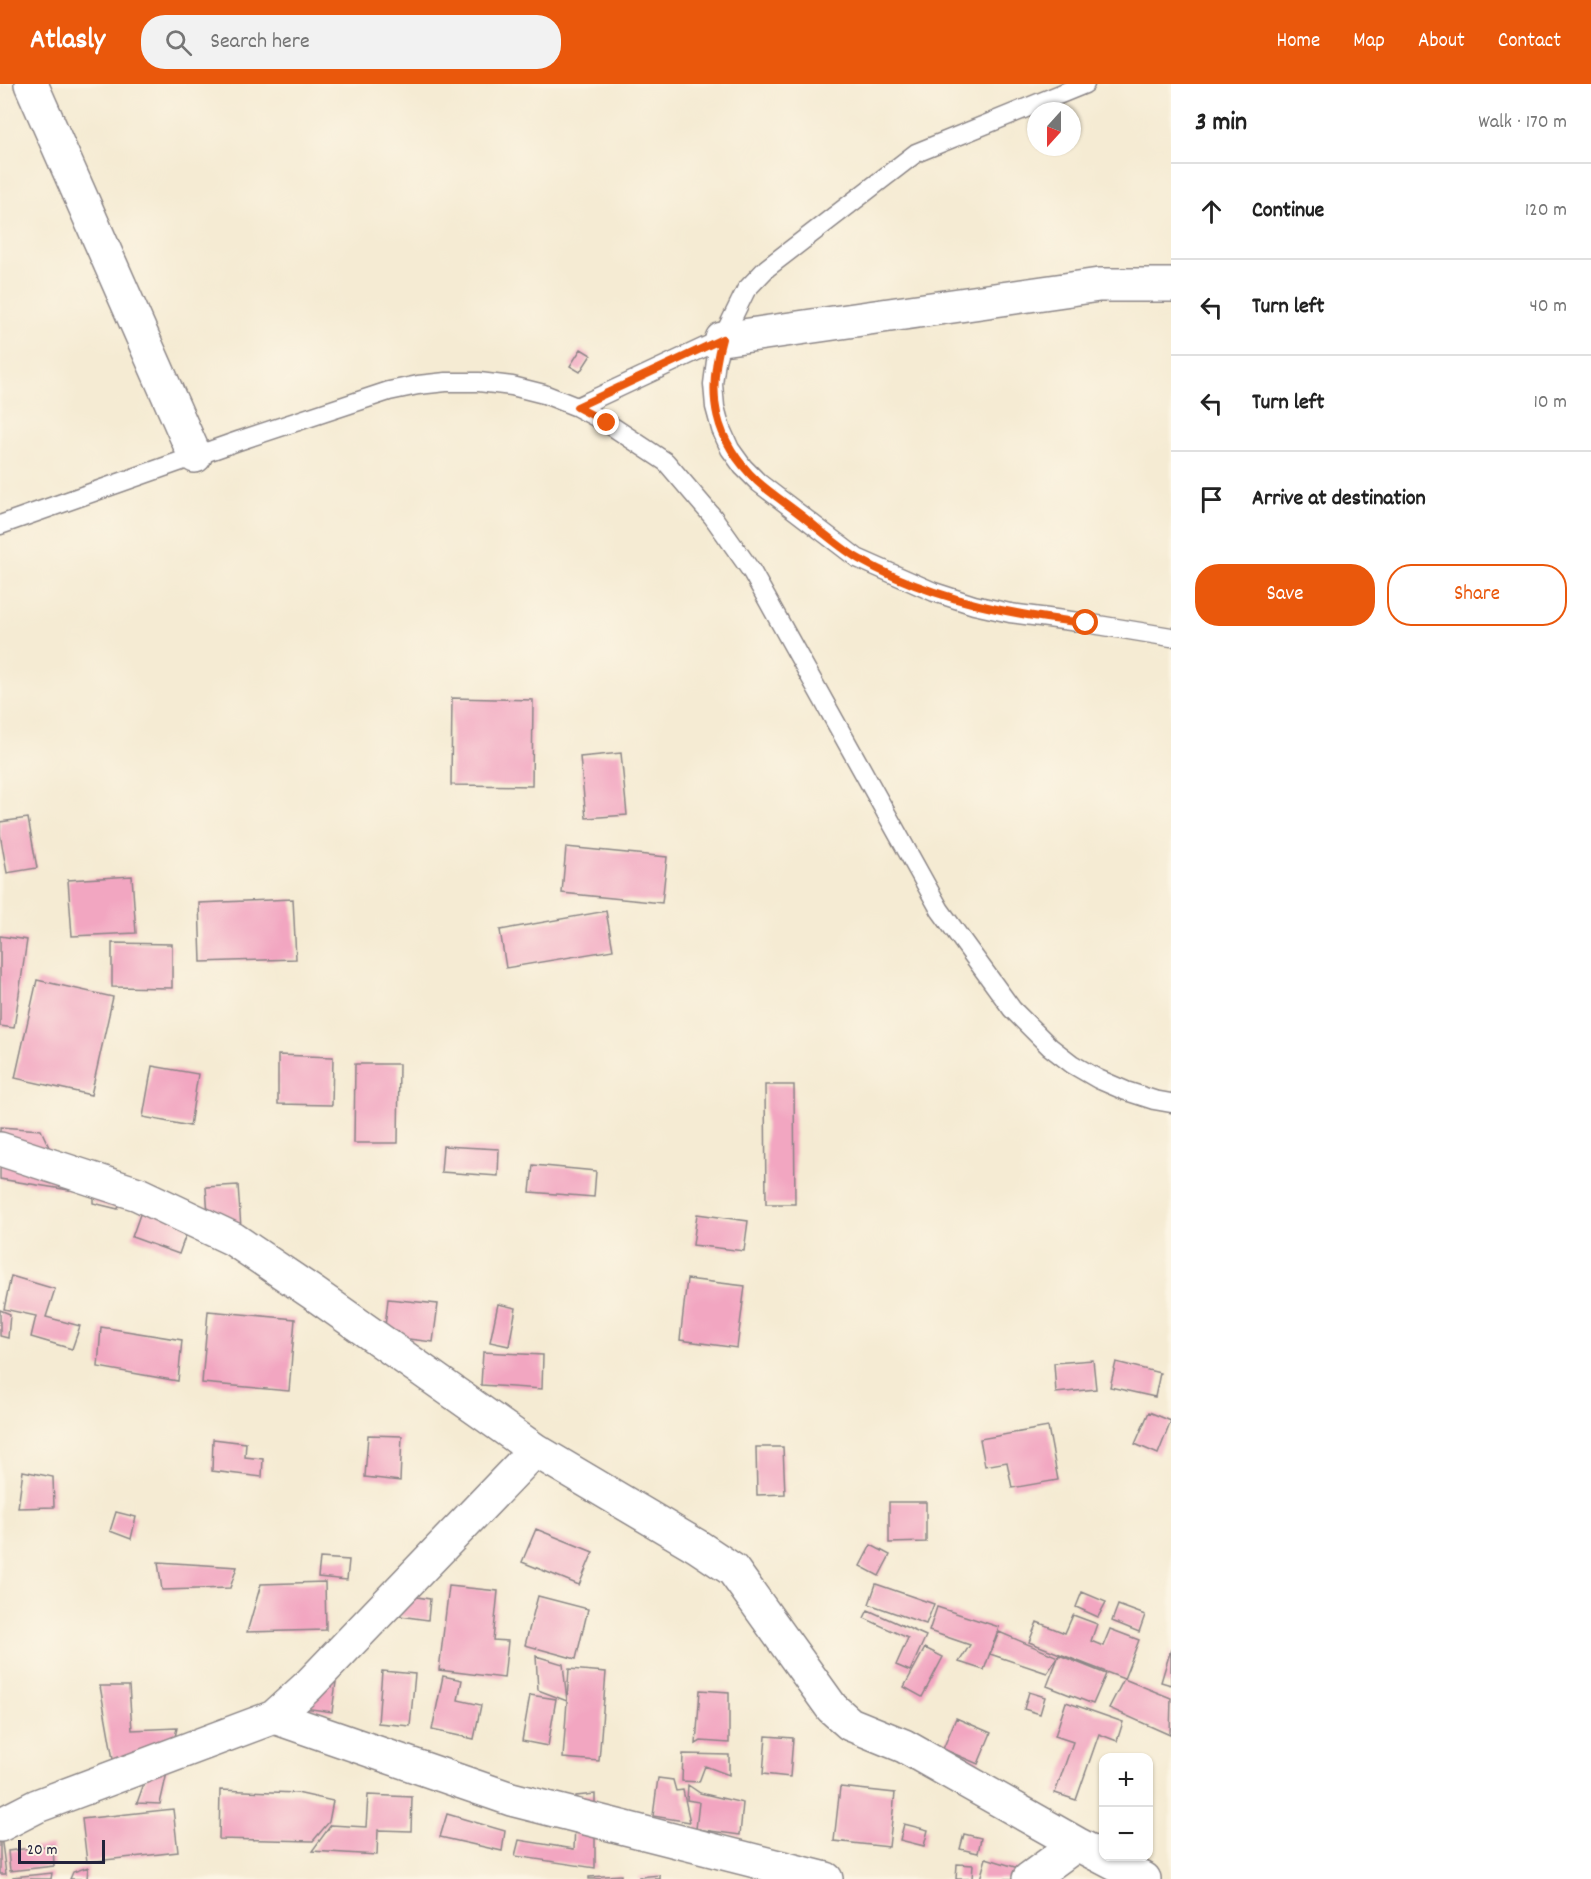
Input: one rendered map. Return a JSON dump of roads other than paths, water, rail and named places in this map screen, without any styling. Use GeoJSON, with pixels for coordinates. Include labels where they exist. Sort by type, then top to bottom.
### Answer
{"type":"FeatureCollection","features":[{"type":"Feature","properties":{"kind":"street"},"geometry":{"type":"LineString","coordinates":[[31,84],[195,456]]}},
{"type":"Feature","properties":{"kind":"street"},"geometry":{"type":"LineString","coordinates":[[722,339],[1099,285],[1171,285]]}},
{"type":"Feature","properties":{"kind":"street"},"geometry":{"type":"LineString","coordinates":[[0,1149],[138,1194],[233,1239],[314,1293],[535,1450],[697,1546],[733,1570],[832,1708],[850,1724],[904,1746],[1077,1844],[1144,1879]]}},
{"type":"Feature","properties":{"kind":"street"},"geometry":{"type":"LineString","coordinates":[[0,1825],[37,1806],[274,1717],[308,1686],[535,1450]]}},
{"type":"Feature","properties":{"kind":"street"},"geometry":{"type":"LineString","coordinates":[[274,1717],[511,1799],[826,1879]]}},
{"type":"Feature","properties":{"kind":"street"},"geometry":{"type":"LineString","coordinates":[[1029,1879],[1077,1844]]}},
{"type":"Feature","properties":{"kind":"lane"},"geometry":{"type":"LineString","coordinates":[[1085,84],[915,153],[767,268],[746,290],[722,339],[713,384],[715,407],[730,449],[743,467],[759,483],[857,558],[895,576],[974,605],[1010,613],[1171,637]]}},
{"type":"Feature","properties":{"kind":"lane"},"geometry":{"type":"LineString","coordinates":[[577,407],[722,339]]}},
{"type":"Feature","properties":{"kind":"lane"},"geometry":{"type":"LineString","coordinates":[[0,525],[389,391],[418,385],[479,382],[512,386],[544,394],[577,407],[607,423],[666,462],[713,517],[752,572],[940,910],[1012,1009],[1050,1047],[1072,1064],[1126,1091],[1154,1101],[1171,1103]]}}]}
